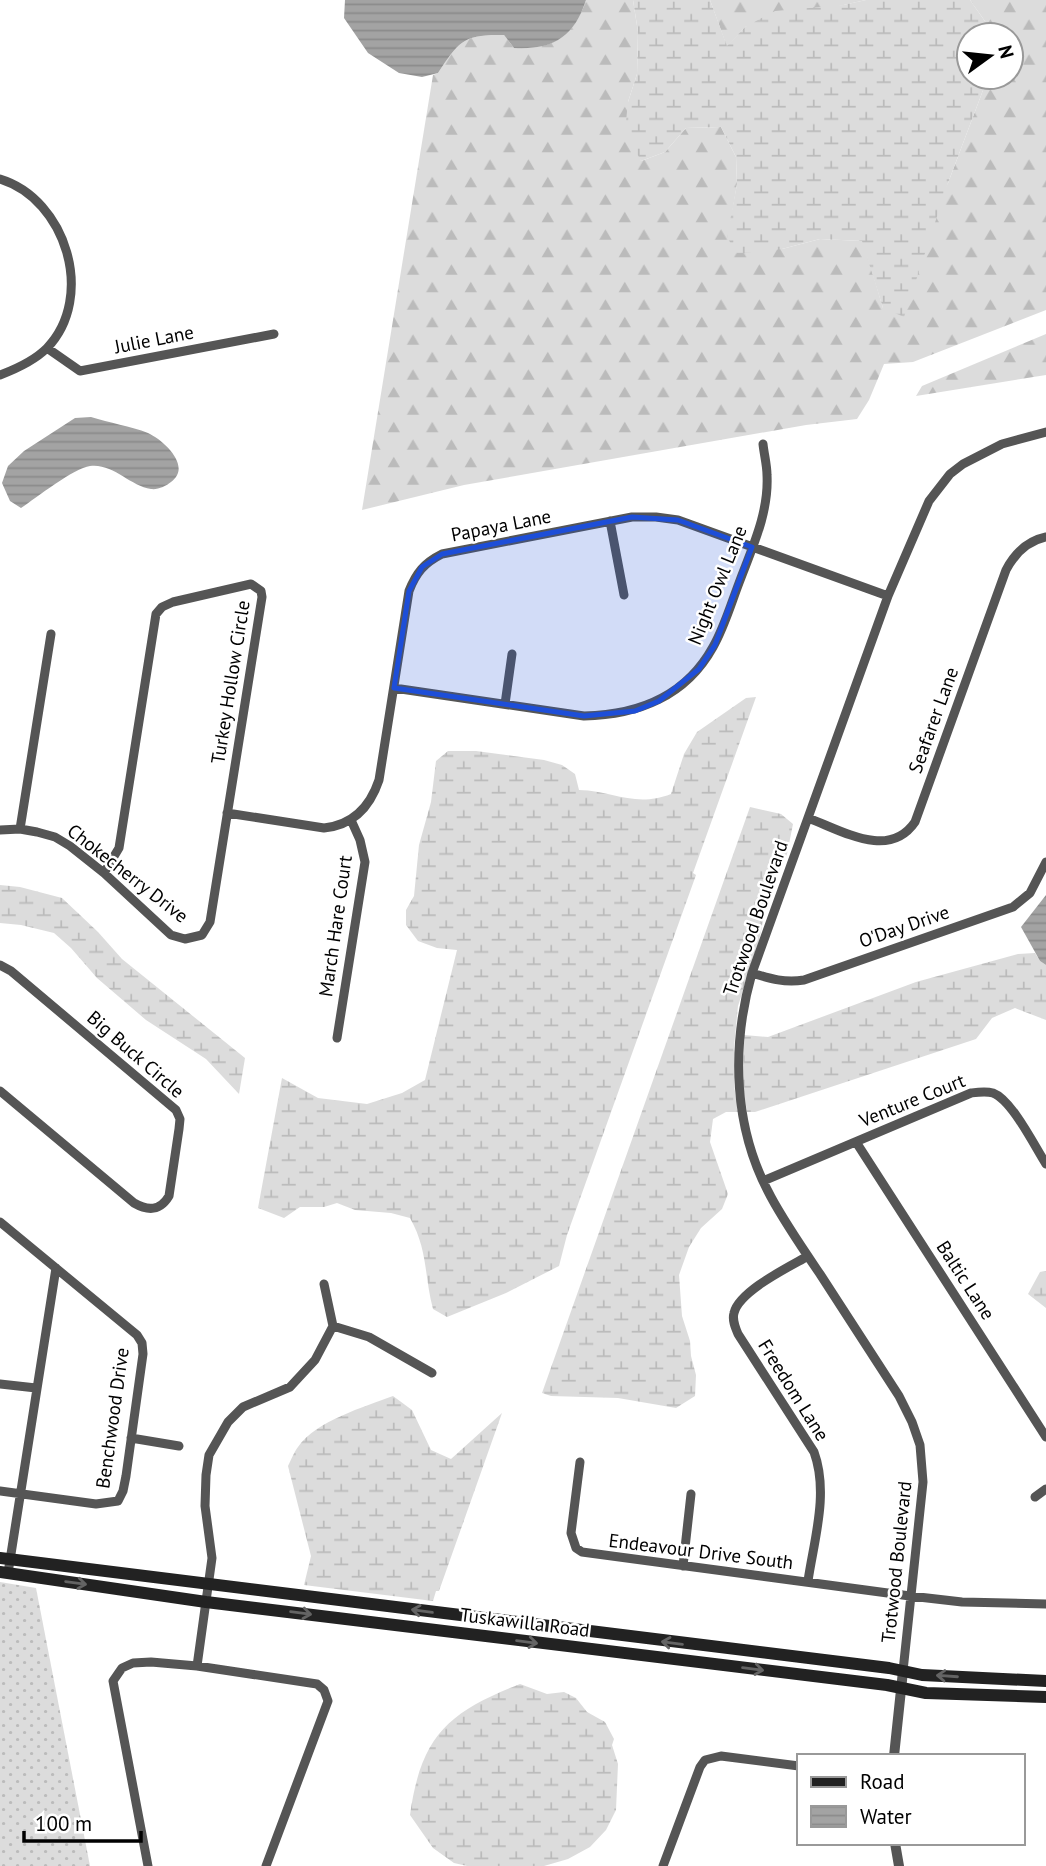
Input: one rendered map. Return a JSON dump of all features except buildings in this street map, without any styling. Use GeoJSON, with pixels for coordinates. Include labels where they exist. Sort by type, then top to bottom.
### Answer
{"type":"FeatureCollection","features":[{"type":"Feature","properties":{"kind":"main road","name":"Tuskawilla Road"},"geometry":{"type":"LineString","coordinates":[[5,1558],[922,1675],[1046,1681]]}},
{"type":"Feature","properties":{"kind":"main road","name":"Tuskawilla Road"},"geometry":{"type":"LineString","coordinates":[[4,1573],[206,1602],[887,1685],[926,1693],[1046,1697]]}},
{"type":"Feature","properties":{"kind":"main road"},"geometry":{"type":"LineString","coordinates":[[1015,1681],[1015,1697]]}},
{"type":"Feature","properties":{"kind":"street"},"geometry":{"type":"LineString","coordinates":[[0,179],[33,195],[44,209],[65,246],[71,276],[71,295],[65,316],[47,348],[24,365],[0,375]]}},
{"type":"Feature","properties":{"kind":"street","name":"Julie Lane"},"geometry":{"type":"LineString","coordinates":[[47,348],[80,371],[274,334]]}},
{"type":"Feature","properties":{"kind":"street","name":"Trotwood Boulevard"},"geometry":{"type":"LineString","coordinates":[[894,1754],[923,1482],[920,1444],[899,1396],[763,1181],[747,1133],[738,1085],[738,1046],[743,1006],[752,973],[917,522],[929,500],[950,474],[963,464],[1002,444],[1046,432]]}},
{"type":"Feature","properties":{"kind":"street","name":"Night Owl Lane"},"geometry":{"type":"LineString","coordinates":[[394,688],[584,716],[610,716],[659,701],[685,683],[699,669],[715,645],[762,521],[767,476],[763,444]]}},
{"type":"Feature","properties":{"kind":"street","name":"Papaya Lane"},"geometry":{"type":"LineString","coordinates":[[351,820],[374,796],[379,780],[409,591],[415,577],[429,561],[442,554],[610,521],[656,517],[678,520],[888,596]]}},
{"type":"Feature","properties":{"kind":"street"},"geometry":{"type":"LineString","coordinates":[[610,521],[624,595]]}},
{"type":"Feature","properties":{"kind":"street","name":"Seafarer Lane"},"geometry":{"type":"LineString","coordinates":[[808,818],[874,842],[891,842],[904,836],[911,828],[1006,570],[1028,543],[1046,537]]}},
{"type":"Feature","properties":{"kind":"street","name":"Turkey Hollow Circle"},"geometry":{"type":"LineString","coordinates":[[104,873],[119,848],[156,614],[162,607],[173,602],[251,584],[261,590],[262,597],[210,922],[202,935],[192,938]]}},
{"type":"Feature","properties":{"kind":"street"},"geometry":{"type":"LineString","coordinates":[[20,829],[51,634]]}},
{"type":"Feature","properties":{"kind":"street"},"geometry":{"type":"LineString","coordinates":[[505,704],[512,654]]}},
{"type":"Feature","properties":{"kind":"street"},"geometry":{"type":"LineString","coordinates":[[227,813],[324,828],[351,820]]}},
{"type":"Feature","properties":{"kind":"street","name":"March Hare Court"},"geometry":{"type":"LineString","coordinates":[[337,1038],[365,862],[351,820]]}},
{"type":"Feature","properties":{"kind":"street","name":"Chokecherry Drive"},"geometry":{"type":"LineString","coordinates":[[0,830],[20,829],[55,837],[104,873],[171,934],[185,939],[192,938]]}},
{"type":"Feature","properties":{"kind":"street","name":"O'Day Drive"},"geometry":{"type":"LineString","coordinates":[[752,973],[774,981],[804,980],[1013,906],[1030,892],[1046,862]]}},
{"type":"Feature","properties":{"kind":"street","name":"Big Buck Circle"},"geometry":{"type":"LineString","coordinates":[[0,965],[11,971],[176,1110],[180,1119],[169,1196],[158,1208],[150,1209],[134,1203],[0,1091]]}},
{"type":"Feature","properties":{"kind":"street","name":"Venture Court"},"geometry":{"type":"LineString","coordinates":[[763,1181],[971,1093],[982,1092],[994,1094],[1006,1102],[1046,1164]]}},
{"type":"Feature","properties":{"kind":"street","name":"Baltic Lane"},"geometry":{"type":"LineString","coordinates":[[856,1142],[1046,1437]]}},
{"type":"Feature","properties":{"kind":"street","name":"Benchwood Drive"},"geometry":{"type":"LineString","coordinates":[[0,1222],[137,1335],[142,1343],[143,1354],[123,1491],[118,1501],[96,1504],[20,1494]]}},
{"type":"Feature","properties":{"kind":"street","name":"Freedom Lane"},"geometry":{"type":"LineString","coordinates":[[808,1256],[747,1293],[734,1311],[733,1323],[814,1452],[819,1466],[821,1490],[808,1581]]}},
{"type":"Feature","properties":{"kind":"street"},"geometry":{"type":"LineString","coordinates":[[4,1573],[20,1494],[56,1268]]}},
{"type":"Feature","properties":{"kind":"street"},"geometry":{"type":"LineString","coordinates":[[197,1666],[212,1558],[205,1506],[209,1455],[217,1437],[243,1407],[290,1387],[315,1360],[332,1326],[324,1284]]}},
{"type":"Feature","properties":{"kind":"street"},"geometry":{"type":"LineString","coordinates":[[332,1326],[369,1337],[432,1373]]}},
{"type":"Feature","properties":{"kind":"street"},"geometry":{"type":"LineString","coordinates":[[0,1384],[36,1388]]}},
{"type":"Feature","properties":{"kind":"street"},"geometry":{"type":"LineString","coordinates":[[131,1438],[179,1446]]}},
{"type":"Feature","properties":{"kind":"street","name":"Endeavour Drive South"},"geometry":{"type":"LineString","coordinates":[[580,1462],[571,1533],[576,1548],[592,1555],[962,1602],[1046,1604]]}},
{"type":"Feature","properties":{"kind":"street"},"geometry":{"type":"LineString","coordinates":[[1035,1497],[1046,1489]]}},
{"type":"Feature","properties":{"kind":"street"},"geometry":{"type":"LineString","coordinates":[[0,1491],[20,1494]]}},
{"type":"Feature","properties":{"kind":"street"},"geometry":{"type":"LineString","coordinates":[[683,1566],[691,1494]]}},
{"type":"Feature","properties":{"kind":"street"},"geometry":{"type":"LineString","coordinates":[[148,1866],[113,1681],[122,1668],[133,1663],[197,1666],[317,1684],[324,1690],[328,1700],[266,1866]]}},
{"type":"Feature","properties":{"kind":"street"},"geometry":{"type":"LineString","coordinates":[[663,1866],[705,1760],[721,1756],[797,1766]]}},
{"type":"Feature","properties":{"kind":"street"},"geometry":{"type":"LineString","coordinates":[[895,1845],[899,1866]]}},
{"type":"Feature","properties":{"kind":"highlighted area"},"geometry":{"type":"Polygon","coordinates":[[[632,517],[678,520],[752,547],[715,645],[699,669],[659,701],[635,711],[584,716],[394,688],[409,591],[422,567],[442,554],[632,517]]]}},
{"type":"Feature","properties":{"kind":"green space"},"geometry":{"type":"Polygon","coordinates":[[[586,0],[633,0],[638,32],[637,74],[628,102],[641,161],[665,152],[686,128],[721,127],[736,157],[737,184],[728,237],[782,249],[820,239],[863,241],[883,308],[948,183],[983,91],[1025,91],[1025,21],[985,21],[970,0],[1046,0],[1046,310],[913,362],[884,364],[869,400],[857,419],[806,425],[464,485],[362,510],[433,75],[438,73],[458,47],[471,38],[504,35],[514,48],[540,47],[560,39],[581,13],[586,0]]]}},
{"type":"Feature","properties":{"kind":"green space"},"geometry":{"type":"Polygon","coordinates":[[[633,0],[710,0],[727,46],[745,27],[775,11],[843,5],[866,0],[970,0],[985,21],[955,21],[955,91],[983,91],[948,183],[904,317],[883,308],[862,241],[820,239],[782,249],[737,254],[727,237],[737,184],[736,157],[721,127],[686,128],[665,152],[641,161],[625,131],[628,102],[637,74],[638,32],[633,0]]]}},
{"type":"Feature","properties":{"kind":"green space"},"geometry":{"type":"Polygon","coordinates":[[[710,0],[866,0],[745,27],[727,47],[710,0]]]}},
{"type":"Feature","properties":{"kind":"green space"},"geometry":{"type":"Polygon","coordinates":[[[1046,334],[1046,375],[916,396],[922,386],[1046,334]]]}},
{"type":"Feature","properties":{"kind":"green space"},"geometry":{"type":"Polygon","coordinates":[[[756,697],[693,873],[696,875],[567,1235],[559,1266],[506,1293],[447,1317],[433,1309],[423,1252],[410,1218],[391,1213],[355,1210],[337,1203],[324,1207],[300,1207],[284,1218],[258,1208],[282,1078],[318,1098],[367,1104],[402,1093],[425,1080],[457,950],[437,948],[418,941],[406,925],[406,910],[414,896],[419,845],[431,802],[436,761],[448,751],[476,751],[544,760],[562,765],[575,774],[579,790],[635,799],[658,798],[671,794],[684,754],[697,732],[746,698],[756,697]]]}},
{"type":"Feature","properties":{"kind":"green space"},"geometry":{"type":"Polygon","coordinates":[[[750,807],[781,814],[793,824],[787,854],[769,891],[759,941],[738,1006],[734,1085],[738,1112],[726,1112],[713,1119],[710,1142],[728,1194],[722,1209],[701,1228],[689,1247],[679,1275],[682,1316],[696,1375],[695,1396],[676,1408],[618,1398],[551,1396],[542,1393],[750,807]]]}},
{"type":"Feature","properties":{"kind":"green space"},"geometry":{"type":"Polygon","coordinates":[[[0,885],[20,887],[62,898],[122,959],[245,1058],[239,1094],[206,1059],[146,1020],[97,978],[54,933],[0,923],[0,885]]]}},
{"type":"Feature","properties":{"kind":"green space"},"geometry":{"type":"Polygon","coordinates":[[[1035,953],[1046,965],[1046,1020],[1015,1008],[992,1018],[976,1039],[755,1112],[747,1112],[743,1085],[744,1035],[768,1037],[916,982],[1018,954],[1035,953]]]}},
{"type":"Feature","properties":{"kind":"green space"},"geometry":{"type":"Polygon","coordinates":[[[1046,1271],[1046,1308],[1028,1294],[1040,1272],[1046,1271]]]}},
{"type":"Feature","properties":{"kind":"green space"},"geometry":{"type":"Polygon","coordinates":[[[393,1396],[412,1410],[431,1450],[451,1459],[502,1413],[439,1591],[436,1591],[433,1601],[304,1585],[311,1556],[288,1466],[306,1438],[328,1422],[393,1396]]]}},
{"type":"Feature","properties":{"kind":"green space"},"geometry":{"type":"Polygon","coordinates":[[[0,1582],[36,1588],[90,1866],[0,1866],[0,1582]]]}},
{"type":"Feature","properties":{"kind":"green space"},"geometry":{"type":"Polygon","coordinates":[[[520,1684],[547,1694],[564,1692],[576,1698],[587,1712],[605,1722],[614,1739],[612,1745],[618,1764],[616,1810],[606,1830],[590,1847],[568,1859],[544,1866],[467,1866],[454,1863],[433,1848],[410,1815],[422,1765],[442,1730],[457,1717],[495,1694],[520,1684]]]}},
{"type":"Feature","properties":{"kind":"water"},"geometry":{"type":"Polygon","coordinates":[[[345,0],[586,0],[575,24],[560,39],[550,44],[514,48],[504,35],[471,38],[452,53],[438,73],[422,77],[399,73],[368,53],[344,18],[345,0]]]}},
{"type":"Feature","properties":{"kind":"water"},"geometry":{"type":"Polygon","coordinates":[[[91,417],[155,437],[174,455],[179,469],[177,476],[164,486],[151,489],[114,471],[90,466],[65,478],[21,508],[10,501],[2,483],[8,466],[24,451],[75,418],[91,417]]]}},
{"type":"Feature","properties":{"kind":"water"},"geometry":{"type":"Polygon","coordinates":[[[1046,895],[1046,965],[1040,961],[1021,927],[1046,895]]]}}]}
